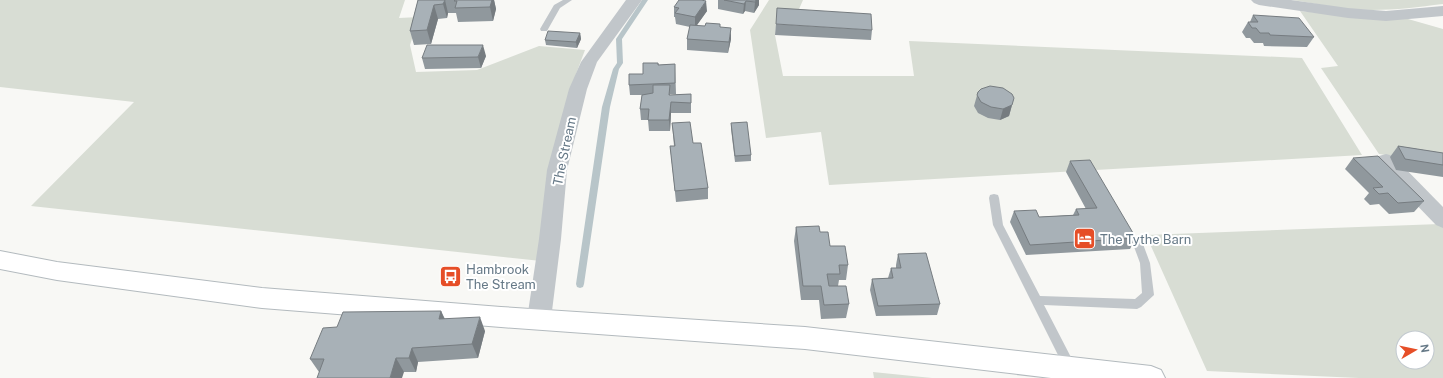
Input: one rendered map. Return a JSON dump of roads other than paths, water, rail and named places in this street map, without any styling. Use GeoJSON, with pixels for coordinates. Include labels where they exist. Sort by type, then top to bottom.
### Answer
{"type":"FeatureCollection","features":[{"type":"Feature","properties":{"kind":"main road"},"geometry":{"type":"LineString","coordinates":[[0,260],[57,271],[262,298],[805,338],[1152,378]]}},
{"type":"Feature","properties":{"kind":"street","name":"The Stream"},"geometry":{"type":"LineString","coordinates":[[539,319],[550,240],[557,170],[578,89],[589,62],[634,0]]}},
{"type":"Feature","properties":{"kind":"street"},"geometry":{"type":"LineString","coordinates":[[1259,0],[1348,13],[1386,16],[1443,11]]}},
{"type":"Feature","properties":{"kind":"street"},"geometry":{"type":"LineString","coordinates":[[1386,161],[1443,220]]}},
{"type":"Feature","properties":{"kind":"lane"},"geometry":{"type":"LineString","coordinates":[[544,29],[557,7],[568,0]]}},
{"type":"Feature","properties":{"kind":"lane"},"geometry":{"type":"LineString","coordinates":[[994,198],[998,225],[1071,369]]}},
{"type":"Feature","properties":{"kind":"lane"},"geometry":{"type":"LineString","coordinates":[[1036,300],[1137,304],[1148,295],[1145,263],[1138,244]]}},
{"type":"Feature","properties":{"kind":"waterway"},"geometry":{"type":"LineString","coordinates":[[580,284],[606,107],[616,69],[620,63],[619,39],[645,0]]}},
{"type":"Feature","properties":{"kind":"place","name":"The Tythe Barn"},"geometry":{"type":"Point","coordinates":[1084,239]}},
{"type":"Feature","properties":{"kind":"place","name":"Hambrook The Stream"},"geometry":{"type":"Point","coordinates":[451,276]}}]}
